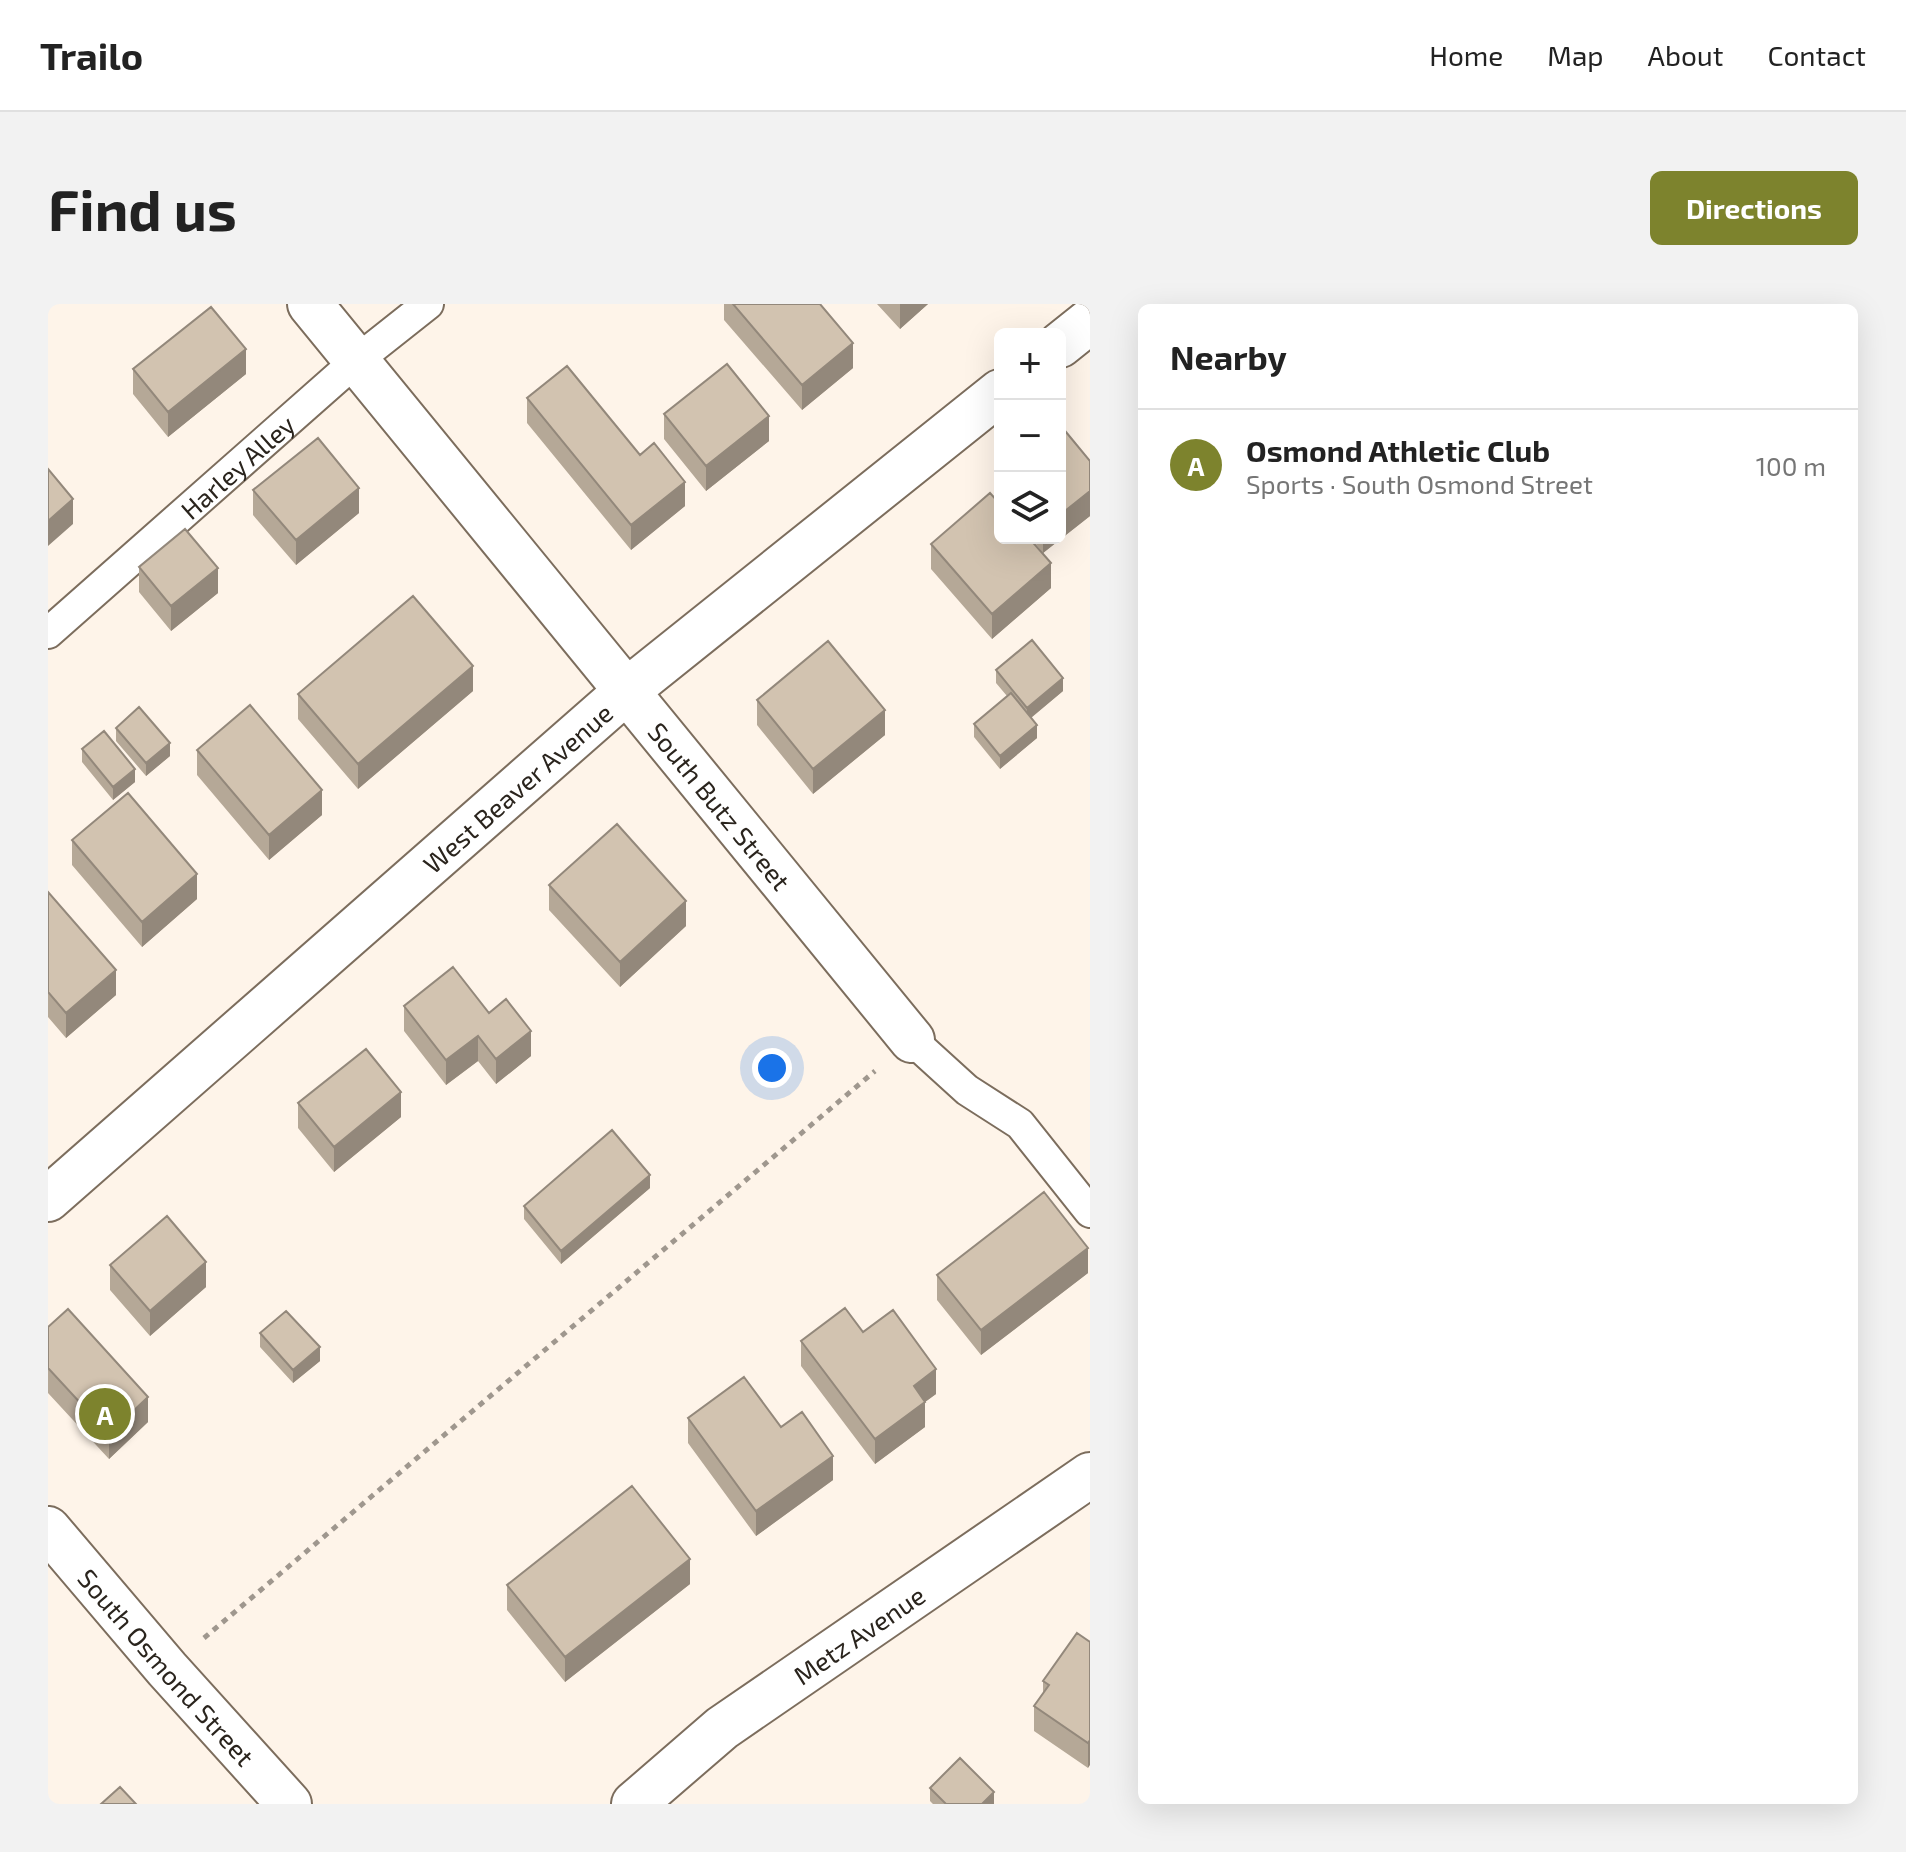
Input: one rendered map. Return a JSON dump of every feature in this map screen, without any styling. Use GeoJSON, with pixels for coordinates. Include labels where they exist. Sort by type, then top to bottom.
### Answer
{"type":"FeatureCollection","features":[{"type":"Feature","properties":{"kind":"street","name":"South Butz Street"},"geometry":{"type":"LineString","coordinates":[[310,304],[629,689],[912,1040]]}},
{"type":"Feature","properties":{"kind":"street"},"geometry":{"type":"LineString","coordinates":[[1066,340],[1090,321]]}},
{"type":"Feature","properties":{"kind":"street","name":"West Beaver Avenue"},"geometry":{"type":"LineString","coordinates":[[48,1199],[629,689],[994,397]]}},
{"type":"Feature","properties":{"kind":"street","name":"Metz Avenue"},"geometry":{"type":"LineString","coordinates":[[634,1804],[722,1728],[1090,1475]]}},
{"type":"Feature","properties":{"kind":"street","name":"South Osmond Street"},"geometry":{"type":"LineString","coordinates":[[48,1529],[167,1669],[289,1804]]}},
{"type":"Feature","properties":{"kind":"lane","name":"Harley Alley"},"geometry":{"type":"LineString","coordinates":[[48,633],[356,361],[428,304]]}},
{"type":"Feature","properties":{"kind":"lane","name":"South Butz Street"},"geometry":{"type":"LineString","coordinates":[[912,1040],[967,1090],[1020,1124],[1090,1212]]}},
{"type":"Feature","properties":{"kind":"path"},"geometry":{"type":"LineString","coordinates":[[167,1669],[912,1040]]}},
{"type":"Feature","properties":{"kind":"building"},"geometry":{"type":"Polygon","coordinates":[[[733,304],[820,304],[853,343],[802,385],[733,304]]]}},
{"type":"Feature","properties":{"kind":"building"},"geometry":{"type":"Polygon","coordinates":[[[211,307],[246,349],[168,412],[133,369],[211,307]]]}},
{"type":"Feature","properties":{"kind":"building"},"geometry":{"type":"Polygon","coordinates":[[[727,364],[769,416],[706,466],[664,414],[727,364]]]}},
{"type":"Feature","properties":{"kind":"building"},"geometry":{"type":"Polygon","coordinates":[[[567,366],[640,455],[654,443],[685,482],[631,525],[527,398],[567,366]]]}},
{"type":"Feature","properties":{"kind":"building"},"geometry":{"type":"Polygon","coordinates":[[[1066,432],[1090,461],[1090,491],[1066,510],[1066,432]]]}},
{"type":"Feature","properties":{"kind":"building"},"geometry":{"type":"Polygon","coordinates":[[[318,438],[359,488],[296,540],[253,490],[318,438]]]}},
{"type":"Feature","properties":{"kind":"building"},"geometry":{"type":"Polygon","coordinates":[[[48,469],[73,499],[48,521],[48,469]]]}},
{"type":"Feature","properties":{"kind":"building"},"geometry":{"type":"Polygon","coordinates":[[[990,493],[994,497],[994,544],[1034,544],[1051,563],[992,614],[931,544],[990,493]]]}},
{"type":"Feature","properties":{"kind":"building"},"geometry":{"type":"Polygon","coordinates":[[[185,529],[218,568],[171,606],[139,567],[185,529]]]}},
{"type":"Feature","properties":{"kind":"building"},"geometry":{"type":"Polygon","coordinates":[[[413,596],[473,666],[358,764],[298,694],[413,596]]]}},
{"type":"Feature","properties":{"kind":"building"},"geometry":{"type":"Polygon","coordinates":[[[1032,640],[1063,678],[1027,708],[996,670],[1032,640]]]}},
{"type":"Feature","properties":{"kind":"building"},"geometry":{"type":"Polygon","coordinates":[[[828,641],[885,710],[813,769],[757,700],[828,641]]]}},
{"type":"Feature","properties":{"kind":"building"},"geometry":{"type":"Polygon","coordinates":[[[1011,693],[1037,725],[1000,756],[974,724],[1011,693]]]}},
{"type":"Feature","properties":{"kind":"building"},"geometry":{"type":"Polygon","coordinates":[[[250,705],[322,790],[269,835],[197,750],[250,705]]]}},
{"type":"Feature","properties":{"kind":"building"},"geometry":{"type":"Polygon","coordinates":[[[139,707],[170,743],[146,763],[116,728],[139,707]]]}},
{"type":"Feature","properties":{"kind":"building"},"geometry":{"type":"Polygon","coordinates":[[[104,731],[135,769],[113,787],[82,749],[104,731]]]}},
{"type":"Feature","properties":{"kind":"building"},"geometry":{"type":"Polygon","coordinates":[[[128,793],[197,874],[142,922],[72,840],[128,793]]]}},
{"type":"Feature","properties":{"kind":"building"},"geometry":{"type":"Polygon","coordinates":[[[617,824],[686,901],[620,962],[549,885],[617,824]]]}},
{"type":"Feature","properties":{"kind":"building"},"geometry":{"type":"Polygon","coordinates":[[[48,892],[116,970],[66,1013],[48,992],[48,892]]]}},
{"type":"Feature","properties":{"kind":"building"},"geometry":{"type":"Polygon","coordinates":[[[453,967],[489,1013],[506,999],[531,1031],[496,1059],[478,1036],[446,1060],[404,1006],[453,967]]]}},
{"type":"Feature","properties":{"kind":"building"},"geometry":{"type":"Polygon","coordinates":[[[366,1049],[401,1092],[334,1147],[298,1103],[366,1049]]]}},
{"type":"Feature","properties":{"kind":"building"},"geometry":{"type":"Polygon","coordinates":[[[612,1130],[650,1175],[561,1251],[524,1206],[612,1130]]]}},
{"type":"Feature","properties":{"kind":"building"},"geometry":{"type":"Polygon","coordinates":[[[1044,1192],[1088,1248],[981,1330],[937,1275],[1044,1192]]]}},
{"type":"Feature","properties":{"kind":"building"},"geometry":{"type":"Polygon","coordinates":[[[167,1216],[206,1262],[150,1311],[110,1265],[167,1216]]]}},
{"type":"Feature","properties":{"kind":"building"},"geometry":{"type":"Polygon","coordinates":[[[845,1308],[863,1332],[893,1310],[936,1369],[914,1386],[925,1402],[875,1439],[801,1341],[845,1308]]]}},
{"type":"Feature","properties":{"kind":"building"},"geometry":{"type":"Polygon","coordinates":[[[68,1309],[148,1397],[109,1434],[48,1368],[48,1327],[68,1309]]]}},
{"type":"Feature","properties":{"kind":"building"},"geometry":{"type":"Polygon","coordinates":[[[286,1311],[320,1347],[293,1370],[260,1333],[286,1311]]]}},
{"type":"Feature","properties":{"kind":"building"},"geometry":{"type":"Polygon","coordinates":[[[744,1377],[781,1427],[802,1412],[833,1456],[756,1511],[688,1418],[744,1377]]]}},
{"type":"Feature","properties":{"kind":"building"},"geometry":{"type":"Polygon","coordinates":[[[632,1486],[690,1559],[565,1657],[507,1585],[632,1486]]]}},
{"type":"Feature","properties":{"kind":"building"},"geometry":{"type":"Polygon","coordinates":[[[1077,1633],[1090,1642],[1088,1743],[1034,1706],[1049,1685],[1043,1681],[1077,1633]]]}},
{"type":"Feature","properties":{"kind":"building"},"geometry":{"type":"Polygon","coordinates":[[[960,1758],[994,1792],[982,1804],[946,1804],[930,1788],[960,1758]]]}},
{"type":"Feature","properties":{"kind":"building"},"geometry":{"type":"Polygon","coordinates":[[[120,1787],[136,1804],[101,1804],[120,1787]]]}},
{"type":"Feature","properties":{"kind":"place","name":"Osmond Athletic Club"},"geometry":{"type":"Point","coordinates":[105,1414]}}]}
